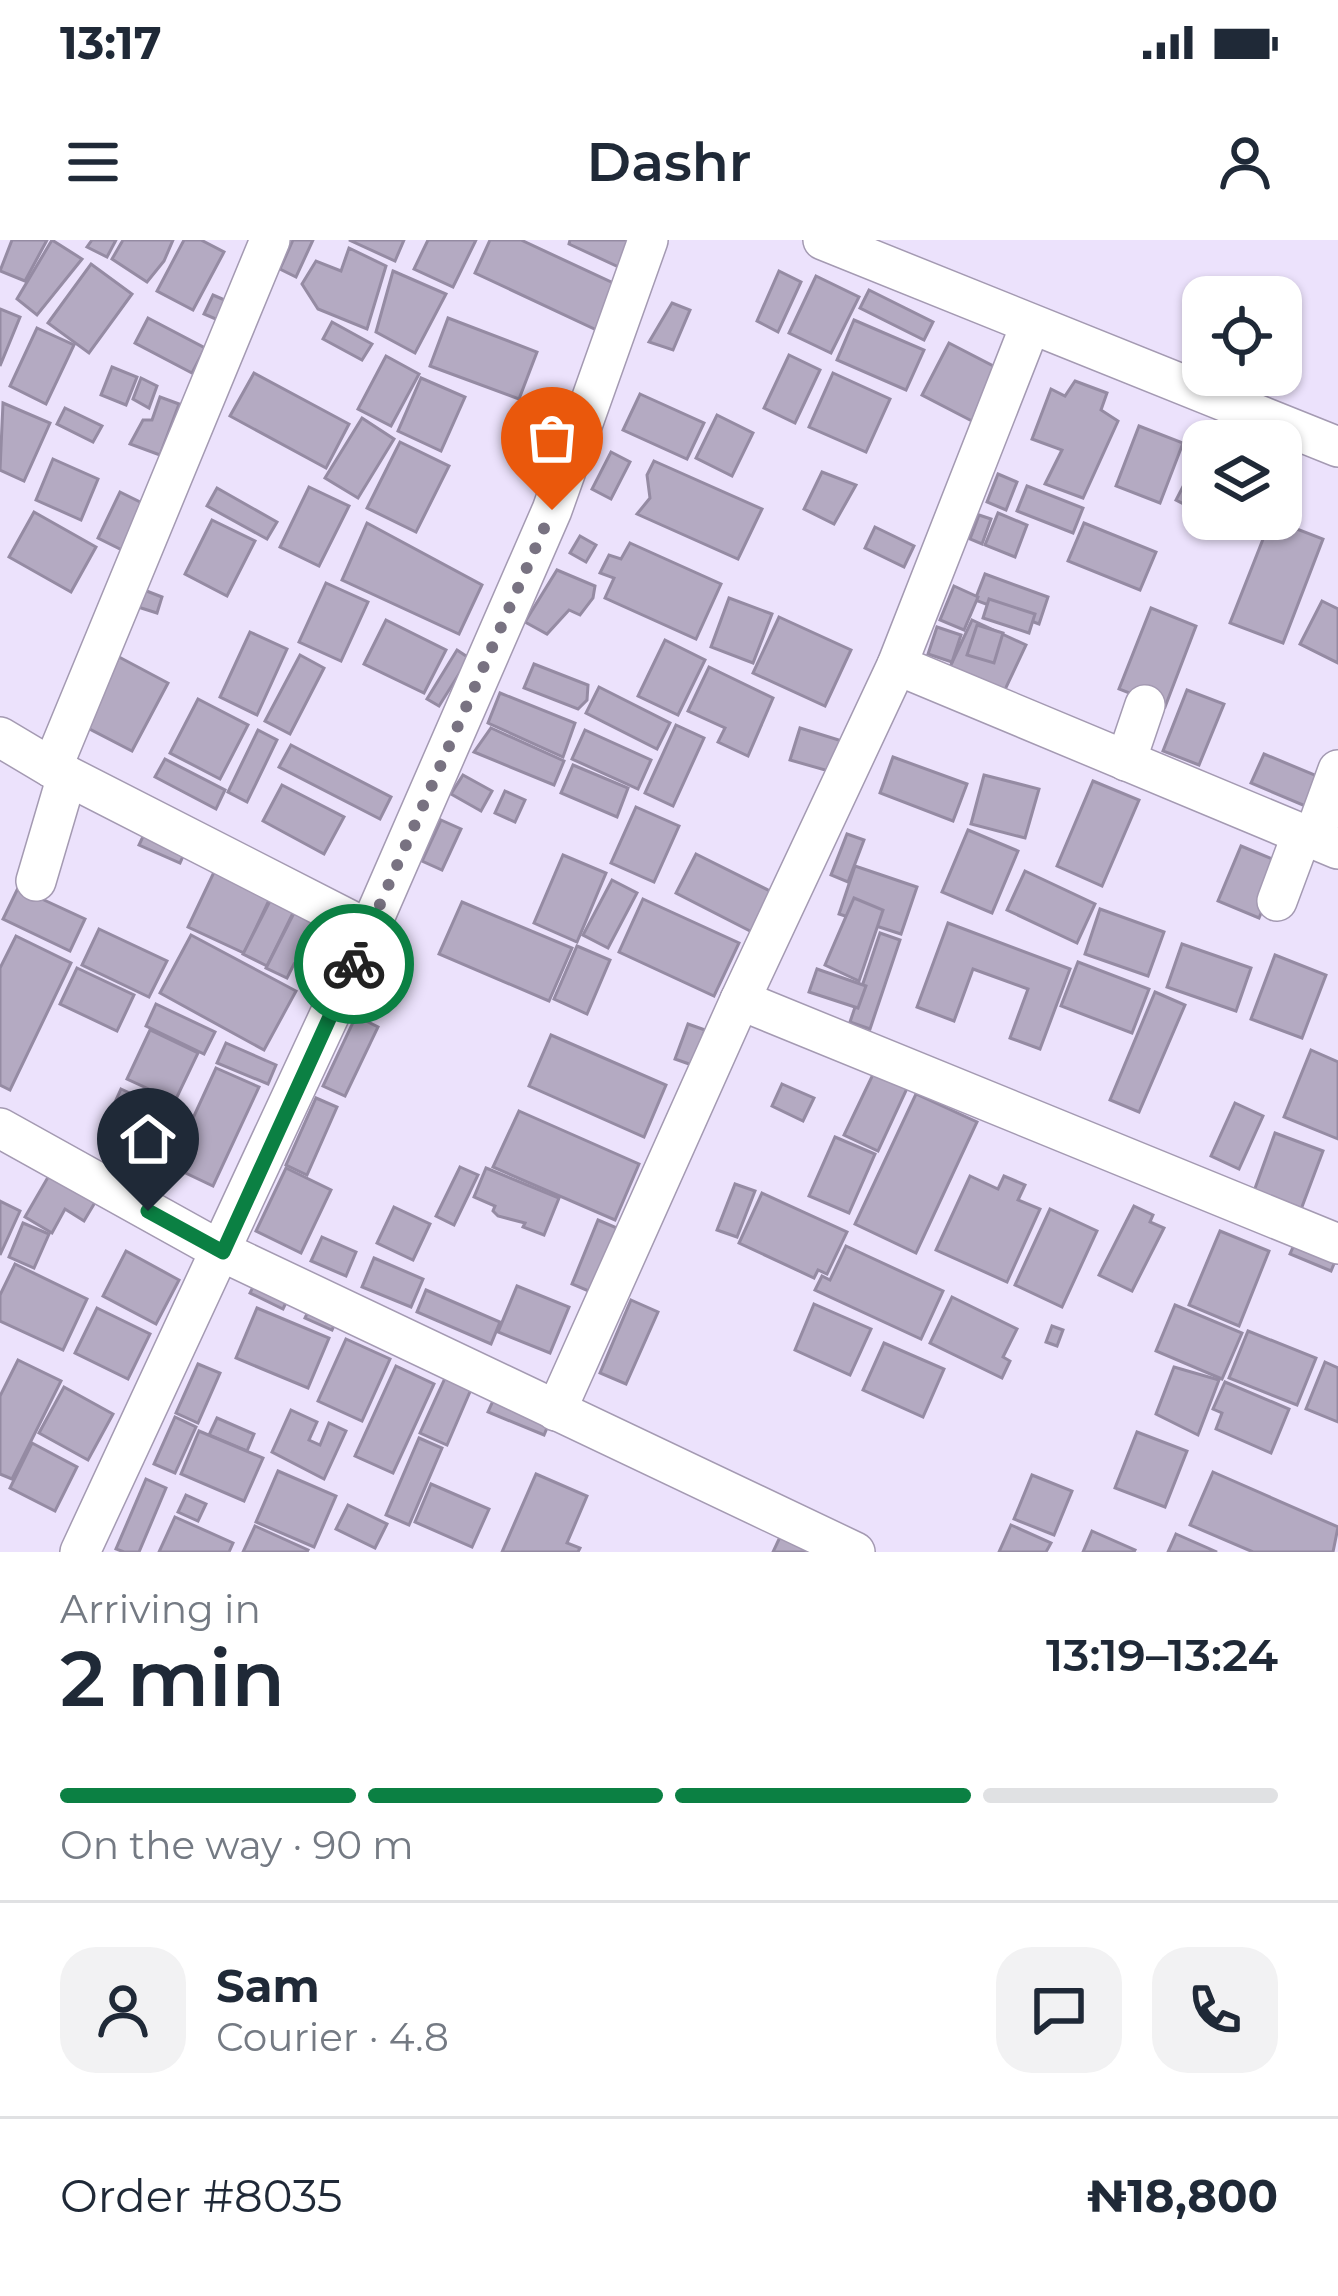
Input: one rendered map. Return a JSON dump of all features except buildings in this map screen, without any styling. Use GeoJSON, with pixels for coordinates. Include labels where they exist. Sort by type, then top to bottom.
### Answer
{"type":"FeatureCollection","features":[{"type":"Feature","properties":{"kind":"street"},"geometry":{"type":"LineString","coordinates":[[36,881],[60,772],[270,240]]}},
{"type":"Feature","properties":{"kind":"street"},"geometry":{"type":"LineString","coordinates":[[80,1552],[369,930],[552,510],[648,240]]}},
{"type":"Feature","properties":{"kind":"street"},"geometry":{"type":"LineString","coordinates":[[823,240],[1338,447]]}},
{"type":"Feature","properties":{"kind":"street"},"geometry":{"type":"LineString","coordinates":[[556,1412],[896,665],[1030,326]]}},
{"type":"Feature","properties":{"kind":"street"},"geometry":{"type":"LineString","coordinates":[[896,665],[1318,841]]}},
{"type":"Feature","properties":{"kind":"street"},"geometry":{"type":"LineString","coordinates":[[1126,761],[1145,705]]}},
{"type":"Feature","properties":{"kind":"street"},"geometry":{"type":"LineString","coordinates":[[0,737],[369,930]]}},
{"type":"Feature","properties":{"kind":"street"},"geometry":{"type":"LineString","coordinates":[[1277,901],[1318,841],[1338,770]]}},
{"type":"Feature","properties":{"kind":"street"},"geometry":{"type":"LineString","coordinates":[[740,1000],[1338,1244]]}},
{"type":"Feature","properties":{"kind":"street"},"geometry":{"type":"LineString","coordinates":[[0,1128],[223,1252],[855,1552]]}},
{"type":"Feature","properties":{"kind":"way so far"},"geometry":{"type":"LineString","coordinates":[[354,964],[552,510]]}},
{"type":"Feature","properties":{"kind":"route"},"geometry":{"type":"LineString","coordinates":[[148,1211],[223,1252],[354,964]]}}]}
